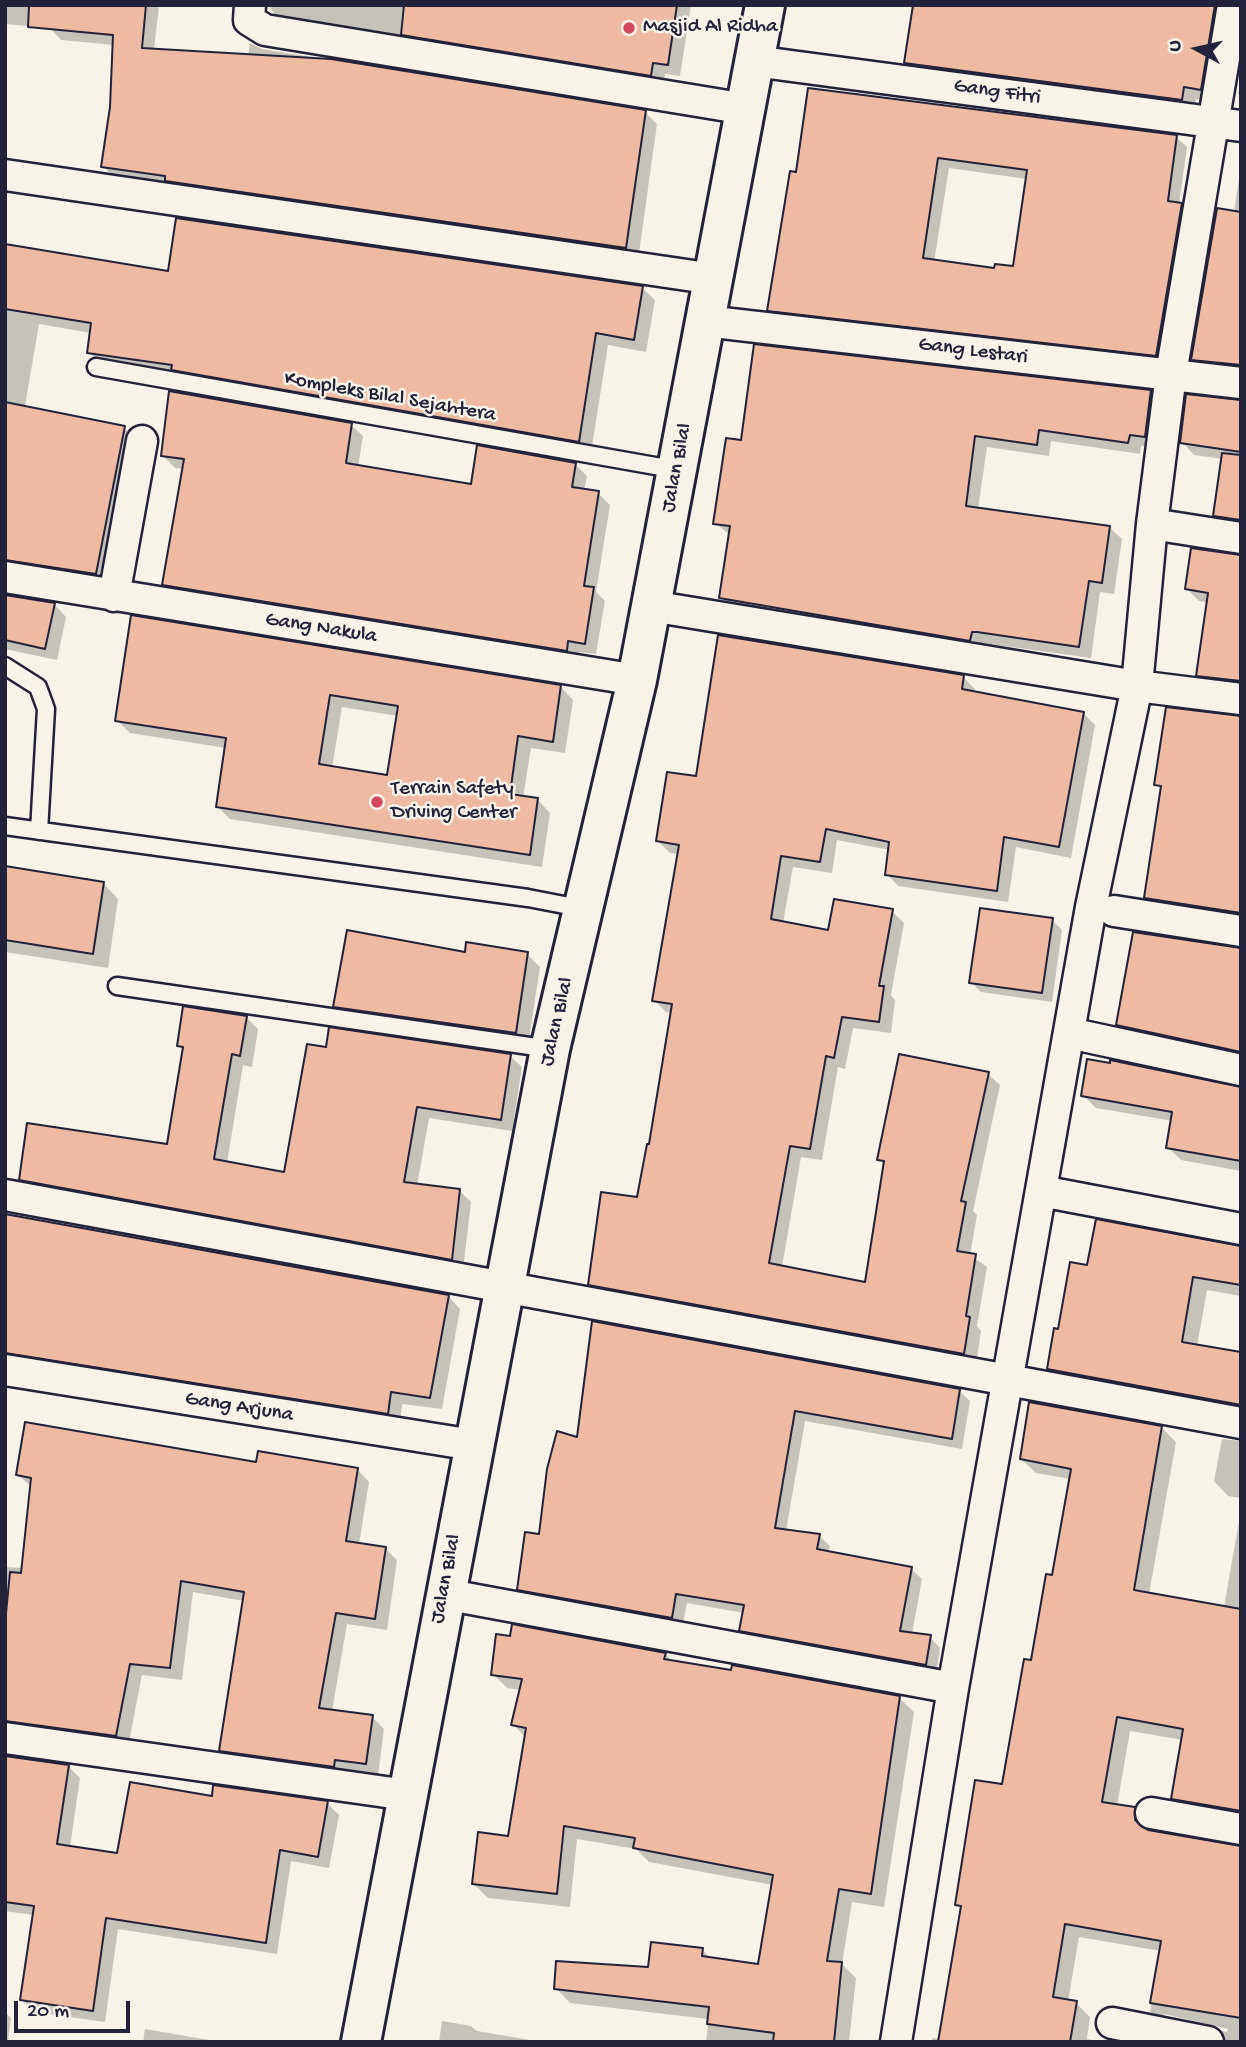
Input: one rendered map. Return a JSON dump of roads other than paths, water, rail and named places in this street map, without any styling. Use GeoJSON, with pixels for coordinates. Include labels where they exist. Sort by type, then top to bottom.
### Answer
{"type":"FeatureCollection","features":[{"type":"Feature","properties":{"kind":"main road","name":"Jalan Bilal"},"geometry":{"type":"LineString","coordinates":[[361,2042],[444,1594],[550,1049],[637,680],[765,5]]}},
{"type":"Feature","properties":{"kind":"street"},"geometry":{"type":"LineString","coordinates":[[250,5],[249,20],[265,30],[746,110]]}},
{"type":"Feature","properties":{"kind":"street"},"geometry":{"type":"LineString","coordinates":[[896,2042],[953,1688],[1091,907],[1137,686],[1152,524],[1171,374],[1227,124],[1233,5]]}},
{"type":"Feature","properties":{"kind":"street","name":"Gang Fitri"},"geometry":{"type":"LineString","coordinates":[[754,61],[1227,124]]}},
{"type":"Feature","properties":{"kind":"street"},"geometry":{"type":"LineString","coordinates":[[5,175],[713,279]]}},
{"type":"Feature","properties":{"kind":"street","name":"Gang Lestari"},"geometry":{"type":"LineString","coordinates":[[705,321],[1241,383]]}},
{"type":"Feature","properties":{"kind":"street"},"geometry":{"type":"LineString","coordinates":[[114,596],[142,441]]}},
{"type":"Feature","properties":{"kind":"street"},"geometry":{"type":"LineString","coordinates":[[1152,524],[1241,538]]}},
{"type":"Feature","properties":{"kind":"street","name":"Gang Nakula"},"geometry":{"type":"LineString","coordinates":[[5,577],[637,680]]}},
{"type":"Feature","properties":{"kind":"street"},"geometry":{"type":"LineString","coordinates":[[651,606],[1137,686],[1241,699]]}},
{"type":"Feature","properties":{"kind":"street"},"geometry":{"type":"LineString","coordinates":[[1114,911],[1241,932]]}},
{"type":"Feature","properties":{"kind":"street"},"geometry":{"type":"LineString","coordinates":[[1069,1034],[1241,1070]]}},
{"type":"Feature","properties":{"kind":"street"},"geometry":{"type":"LineString","coordinates":[[1041,1192],[1241,1229]]}},
{"type":"Feature","properties":{"kind":"street"},"geometry":{"type":"LineString","coordinates":[[5,1195],[1241,1423]]}},
{"type":"Feature","properties":{"kind":"street","name":"Gang Arjuna"},"geometry":{"type":"LineString","coordinates":[[5,1370],[473,1445]]}},
{"type":"Feature","properties":{"kind":"street"},"geometry":{"type":"LineString","coordinates":[[444,1594],[953,1688]]}},
{"type":"Feature","properties":{"kind":"street"},"geometry":{"type":"LineString","coordinates":[[5,1738],[407,1795]]}},
{"type":"Feature","properties":{"kind":"street"},"geometry":{"type":"LineString","coordinates":[[1151,1813],[1241,1829]]}},
{"type":"Feature","properties":{"kind":"street"},"geometry":{"type":"LineString","coordinates":[[1112,2023],[1208,2042]]}},
{"type":"Feature","properties":{"kind":"lane","name":"Kompleks Bilal Sejahtera"},"geometry":{"type":"LineString","coordinates":[[96,367],[678,470]]}},
{"type":"Feature","properties":{"kind":"lane"},"geometry":{"type":"LineString","coordinates":[[5,666],[38,687],[46,709],[39,831]]}},
{"type":"Feature","properties":{"kind":"lane"},"geometry":{"type":"LineString","coordinates":[[5,826],[528,898],[585,909]]}},
{"type":"Feature","properties":{"kind":"lane"},"geometry":{"type":"LineString","coordinates":[[117,986],[550,1049]]}},
{"type":"Feature","properties":{"kind":"place","name":"Masjid Al Ridha"},"geometry":{"type":"Point","coordinates":[629,28]}},
{"type":"Feature","properties":{"kind":"place","name":"Terrain Safety Driving Center"},"geometry":{"type":"Point","coordinates":[377,802]}}]}
